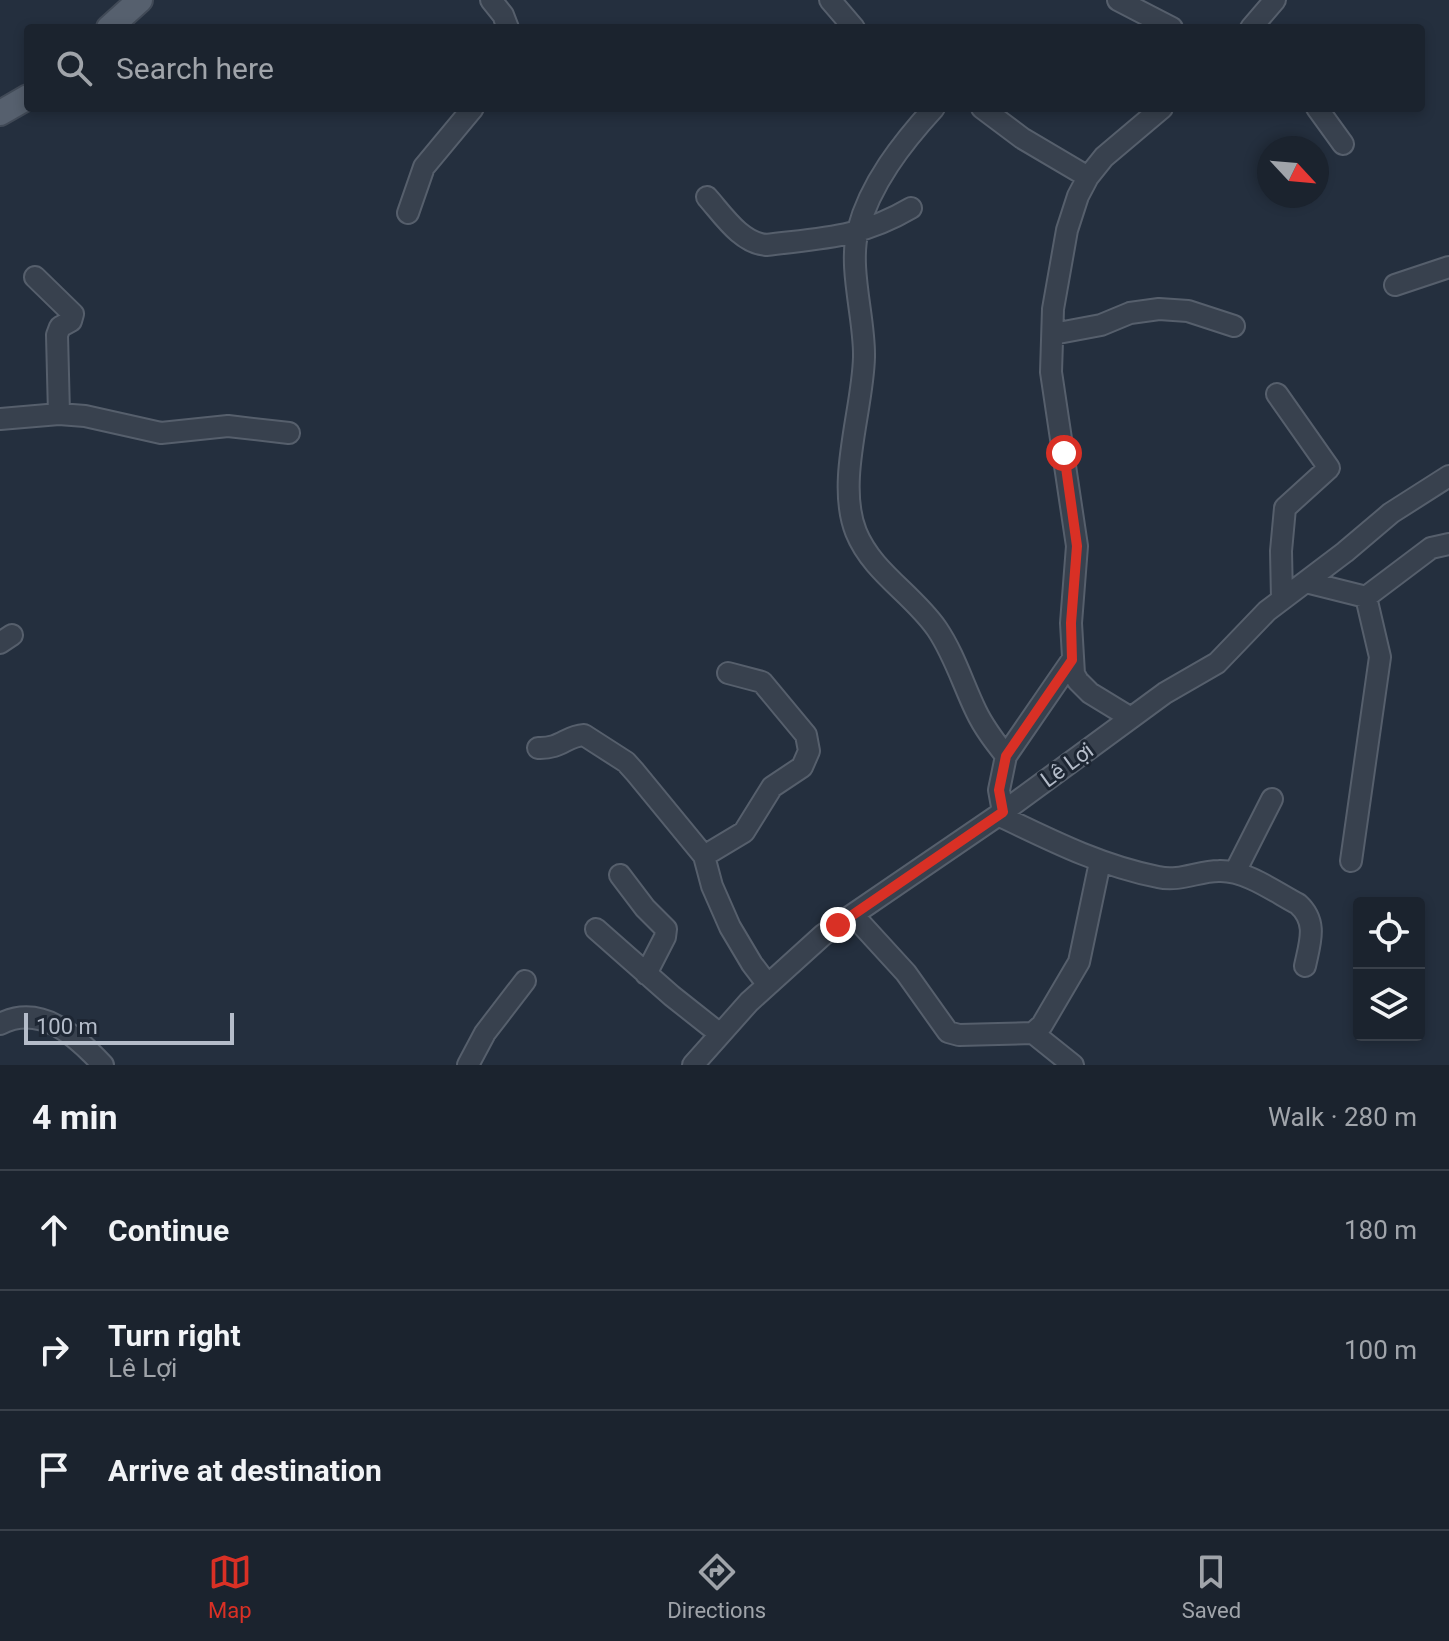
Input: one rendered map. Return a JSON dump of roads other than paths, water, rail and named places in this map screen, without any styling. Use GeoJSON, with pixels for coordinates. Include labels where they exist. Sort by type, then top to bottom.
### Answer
{"type":"FeatureCollection","features":[{"type":"Feature","properties":{"kind":"main road"},"geometry":{"type":"LineString","coordinates":[[113,24],[140,0]]}},
{"type":"Feature","properties":{"kind":"main road"},"geometry":{"type":"LineString","coordinates":[[0,113],[24,99]]}},
{"type":"Feature","properties":{"kind":"street"},"geometry":{"type":"LineString","coordinates":[[491,0],[506,24]]}},
{"type":"Feature","properties":{"kind":"street"},"geometry":{"type":"LineString","coordinates":[[830,0],[851,24]]}},
{"type":"Feature","properties":{"kind":"street"},"geometry":{"type":"LineString","coordinates":[[1118,0],[1164,24]]}},
{"type":"Feature","properties":{"kind":"street"},"geometry":{"type":"LineString","coordinates":[[1257,24],[1275,0]]}},
{"type":"Feature","properties":{"kind":"street"},"geometry":{"type":"LineString","coordinates":[[408,213],[424,167],[470,112]]}},
{"type":"Feature","properties":{"kind":"street"},"geometry":{"type":"LineString","coordinates":[[930,112],[909,136],[870,195],[857,234],[857,281],[864,358],[850,462],[852,521],[873,560],[938,630],[983,726],[1006,756]]}},
{"type":"Feature","properties":{"kind":"street"},"geometry":{"type":"LineString","coordinates":[[987,112],[1022,138],[1088,177]]}},
{"type":"Feature","properties":{"kind":"street"},"geometry":{"type":"LineString","coordinates":[[1131,718],[1084,687],[1074,674],[1071,623],[1077,546],[1051,372],[1053,309],[1067,230],[1088,177],[1104,157],[1157,112]]}},
{"type":"Feature","properties":{"kind":"street"},"geometry":{"type":"LineString","coordinates":[[1320,112],[1343,144]]}},
{"type":"Feature","properties":{"kind":"street"},"geometry":{"type":"LineString","coordinates":[[707,197],[744,237],[757,245],[857,234],[911,208]]}},
{"type":"Feature","properties":{"kind":"street"},"geometry":{"type":"LineString","coordinates":[[1395,285],[1449,267]]}},
{"type":"Feature","properties":{"kind":"street"},"geometry":{"type":"LineString","coordinates":[[35,277],[73,314],[71,321],[60,327],[57,335],[59,414]]}},
{"type":"Feature","properties":{"kind":"street"},"geometry":{"type":"LineString","coordinates":[[1053,334],[1101,325],[1130,313],[1159,309],[1188,311],[1234,326]]}},
{"type":"Feature","properties":{"kind":"street"},"geometry":{"type":"LineString","coordinates":[[1277,394],[1329,468],[1285,508],[1281,551],[1282,599]]}},
{"type":"Feature","properties":{"kind":"street"},"geometry":{"type":"LineString","coordinates":[[0,419],[59,414],[85,416],[161,433],[228,426],[289,433]]}},
{"type":"Feature","properties":{"kind":"street","name":"Lê Lợi"},"geometry":{"type":"LineString","coordinates":[[693,1065],[768,985],[823,935],[1000,813],[1165,693],[1217,663],[1267,611],[1391,513],[1449,476]]}},
{"type":"Feature","properties":{"kind":"street"},"geometry":{"type":"LineString","coordinates":[[1366,597],[1431,548],[1449,544]]}},
{"type":"Feature","properties":{"kind":"street"},"geometry":{"type":"LineString","coordinates":[[1306,582],[1366,597]]}},
{"type":"Feature","properties":{"kind":"street"},"geometry":{"type":"LineString","coordinates":[[1351,861],[1380,657],[1366,597]]}},
{"type":"Feature","properties":{"kind":"street"},"geometry":{"type":"LineString","coordinates":[[1072,660],[1006,756],[999,790],[1000,813],[1100,862],[1169,879],[1210,871],[1235,872],[1306,911],[1312,930],[1305,966]]}},
{"type":"Feature","properties":{"kind":"street"},"geometry":{"type":"LineString","coordinates":[[704,856],[744,832],[772,787],[802,767],[809,751],[806,735],[762,682],[728,673]]}},
{"type":"Feature","properties":{"kind":"street"},"geometry":{"type":"LineString","coordinates":[[538,748],[554,748],[578,735],[587,737],[626,762],[704,856],[712,886],[730,927],[768,985]]}},
{"type":"Feature","properties":{"kind":"street"},"geometry":{"type":"LineString","coordinates":[[1235,872],[1272,799]]}},
{"type":"Feature","properties":{"kind":"street"},"geometry":{"type":"LineString","coordinates":[[853,915],[906,973],[948,1032],[959,1035],[1033,1033],[1042,1025],[1079,962],[1100,862]]}},
{"type":"Feature","properties":{"kind":"street"},"geometry":{"type":"LineString","coordinates":[[620,875],[666,929],[646,974]]}},
{"type":"Feature","properties":{"kind":"street"},"geometry":{"type":"LineString","coordinates":[[596,929],[720,1034]]}},
{"type":"Feature","properties":{"kind":"street"},"geometry":{"type":"LineString","coordinates":[[468,1065],[485,1033],[525,981]]}},
{"type":"Feature","properties":{"kind":"street"},"geometry":{"type":"LineString","coordinates":[[0,1024],[24,1016],[50,1022],[79,1041],[103,1065]]}},
{"type":"Feature","properties":{"kind":"street"},"geometry":{"type":"LineString","coordinates":[[1033,1033],[1073,1065]]}}]}
